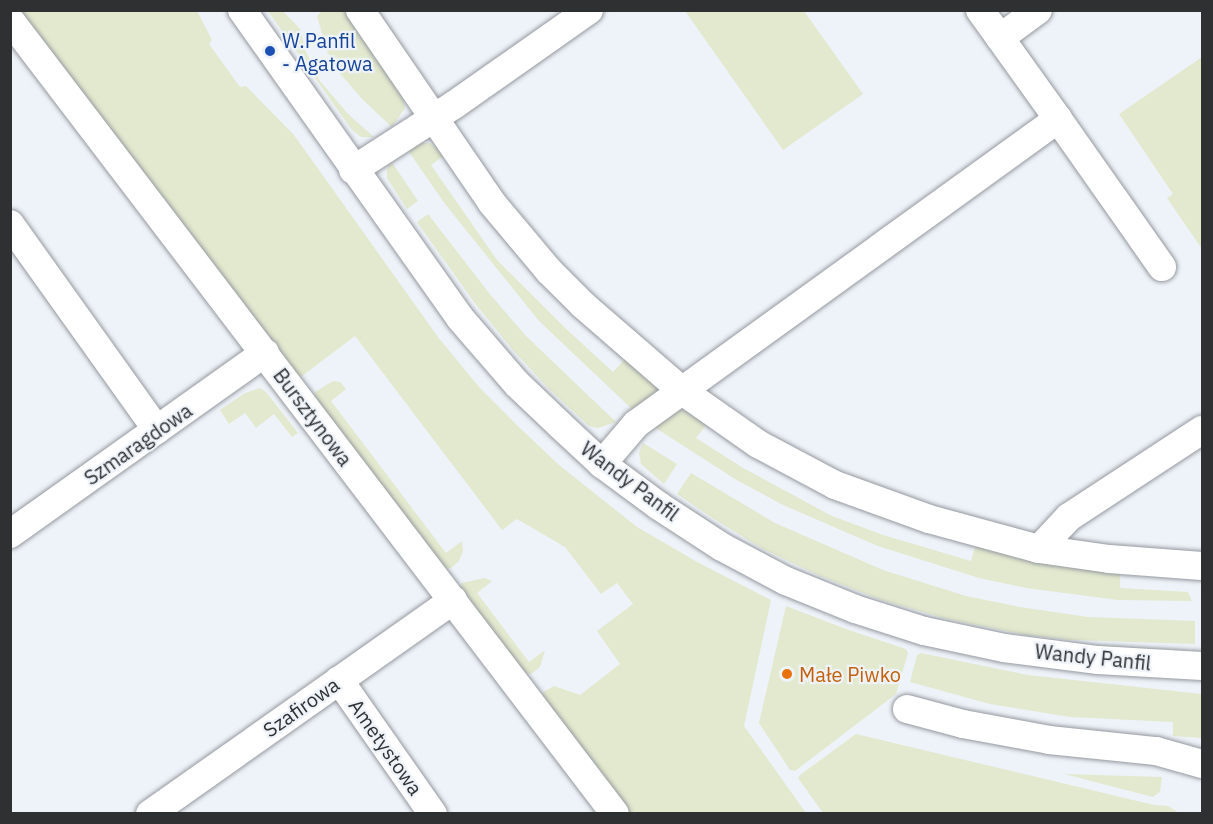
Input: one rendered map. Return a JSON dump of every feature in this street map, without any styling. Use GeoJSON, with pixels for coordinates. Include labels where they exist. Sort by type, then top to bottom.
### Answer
{"type":"FeatureCollection","features":[{"type":"Feature","properties":{"kind":"street","name":"Wandy Panfil"},"geometry":{"type":"LineString","coordinates":[[242,10],[353,170],[460,318],[517,384],[602,464],[659,506],[722,547],[786,580],[855,609],[924,631],[1004,648],[1098,660],[1203,666]]}},
{"type":"Feature","properties":{"kind":"street"},"geometry":{"type":"LineString","coordinates":[[360,10],[492,203],[541,263],[583,305],[681,390],[758,444],[835,485],[929,519],[1039,549],[1109,559],[1203,566]]}},
{"type":"Feature","properties":{"kind":"street"},"geometry":{"type":"LineString","coordinates":[[353,170],[589,10]]}},
{"type":"Feature","properties":{"kind":"street"},"geometry":{"type":"LineString","coordinates":[[980,10],[1162,267]]}},
{"type":"Feature","properties":{"kind":"street"},"geometry":{"type":"LineString","coordinates":[[1000,38],[1038,10]]}},
{"type":"Feature","properties":{"kind":"street","name":"Bursztynowa"},"geometry":{"type":"LineString","coordinates":[[10,20],[615,813]]}},
{"type":"Feature","properties":{"kind":"street"},"geometry":{"type":"LineString","coordinates":[[602,464],[636,424],[1058,119]]}},
{"type":"Feature","properties":{"kind":"street"},"geometry":{"type":"LineString","coordinates":[[10,224],[157,430]]}},
{"type":"Feature","properties":{"kind":"street","name":"Szmaragdowa"},"geometry":{"type":"LineString","coordinates":[[10,534],[265,353]]}},
{"type":"Feature","properties":{"kind":"street"},"geometry":{"type":"LineString","coordinates":[[1039,549],[1069,517],[1203,430]]}},
{"type":"Feature","properties":{"kind":"street","name":"Szafirowa"},"geometry":{"type":"LineString","coordinates":[[152,813],[453,600]]}},
{"type":"Feature","properties":{"kind":"street","name":"Ametystowa"},"geometry":{"type":"LineString","coordinates":[[339,680],[433,813]]}},
{"type":"Feature","properties":{"kind":"street"},"geometry":{"type":"LineString","coordinates":[[907,709],[1049,740],[1156,751],[1203,764]]}},
{"type":"Feature","properties":{"kind":"green space"},"geometry":{"type":"Polygon","coordinates":[[[12,11],[197,11],[212,40],[209,44],[240,87],[246,86],[294,135],[438,337],[479,387],[559,465],[637,527],[699,563],[771,600],[744,726],[806,813],[630,813],[542,699],[543,692],[554,686],[580,695],[620,664],[597,631],[633,604],[617,583],[601,594],[565,547],[517,519],[502,530],[355,336],[302,376],[296,375],[12,11]]]}},
{"type":"Feature","properties":{"kind":"green space"},"geometry":{"type":"Polygon","coordinates":[[[268,11],[283,11],[300,29],[306,52],[320,81],[348,114],[374,137],[361,137],[352,130],[268,11]]]}},
{"type":"Feature","properties":{"kind":"green space"},"geometry":{"type":"Polygon","coordinates":[[[322,11],[346,11],[401,89],[405,108],[392,127],[363,100],[336,69],[327,51],[317,16],[322,11]]]}},
{"type":"Feature","properties":{"kind":"green space"},"geometry":{"type":"Polygon","coordinates":[[[685,11],[804,11],[863,94],[783,150],[685,11]]]}},
{"type":"Feature","properties":{"kind":"green space"},"geometry":{"type":"Polygon","coordinates":[[[1202,57],[1202,249],[1167,198],[1173,194],[1119,114],[1202,57]]]}},
{"type":"Feature","properties":{"kind":"green space"},"geometry":{"type":"Polygon","coordinates":[[[416,143],[429,143],[446,154],[431,165],[497,260],[613,372],[626,358],[655,384],[657,388],[654,395],[633,410],[539,321],[445,204],[407,149],[416,143]]]}},
{"type":"Feature","properties":{"kind":"green space"},"geometry":{"type":"Polygon","coordinates":[[[391,161],[418,201],[407,209],[387,178],[387,170],[391,161]]]}},
{"type":"Feature","properties":{"kind":"green space"},"geometry":{"type":"Polygon","coordinates":[[[428,214],[489,293],[525,335],[616,422],[598,428],[589,426],[549,389],[512,349],[474,302],[417,222],[428,214]]]}},
{"type":"Feature","properties":{"kind":"green space"},"geometry":{"type":"Polygon","coordinates":[[[333,381],[340,382],[346,389],[331,401],[446,553],[462,541],[463,551],[459,561],[451,568],[444,569],[315,399],[315,392],[333,381]]]}},
{"type":"Feature","properties":{"kind":"green space"},"geometry":{"type":"Polygon","coordinates":[[[260,388],[266,392],[298,433],[292,437],[274,414],[256,428],[245,413],[229,424],[220,410],[245,393],[260,388]]]}},
{"type":"Feature","properties":{"kind":"green space"},"geometry":{"type":"Polygon","coordinates":[[[681,409],[707,424],[696,438],[743,468],[832,516],[883,535],[971,561],[976,544],[1120,570],[1120,588],[1188,592],[1192,601],[1118,600],[1026,588],[979,578],[878,546],[783,505],[735,479],[654,427],[681,409]]]}},
{"type":"Feature","properties":{"kind":"green space"},"geometry":{"type":"Polygon","coordinates":[[[643,443],[677,464],[664,484],[641,464],[639,453],[643,443]]]}},
{"type":"Feature","properties":{"kind":"green space"},"geometry":{"type":"Polygon","coordinates":[[[691,473],[775,523],[883,570],[966,596],[1020,607],[1088,617],[1195,621],[1195,644],[1072,640],[1026,635],[947,619],[881,600],[820,576],[763,549],[711,517],[677,494],[691,473]]]}},
{"type":"Feature","properties":{"kind":"green space"},"geometry":{"type":"Polygon","coordinates":[[[484,578],[492,581],[477,593],[529,662],[545,650],[540,667],[531,674],[524,673],[460,590],[462,583],[484,578]]]}},
{"type":"Feature","properties":{"kind":"green space"},"geometry":{"type":"Polygon","coordinates":[[[786,606],[906,649],[908,653],[896,694],[795,771],[790,770],[759,723],[786,606]]]}},
{"type":"Feature","properties":{"kind":"green space"},"geometry":{"type":"Polygon","coordinates":[[[921,653],[1028,675],[1202,694],[1202,738],[1173,736],[1173,722],[1070,717],[990,704],[910,682],[917,655],[921,653]]]}},
{"type":"Feature","properties":{"kind":"green space"},"geometry":{"type":"Polygon","coordinates":[[[856,734],[1154,805],[1168,806],[1179,813],[823,813],[798,778],[856,734]]]}},
{"type":"Feature","properties":{"kind":"green space"},"geometry":{"type":"Polygon","coordinates":[[[1064,774],[1162,777],[1160,792],[1153,797],[1064,774]]]}},
{"type":"Feature","properties":{"kind":"place","name":"W.Panfil - Agatowa"},"geometry":{"type":"Point","coordinates":[270,51]}},
{"type":"Feature","properties":{"kind":"place","name":"Małe Piwko"},"geometry":{"type":"Point","coordinates":[787,674]}}]}
